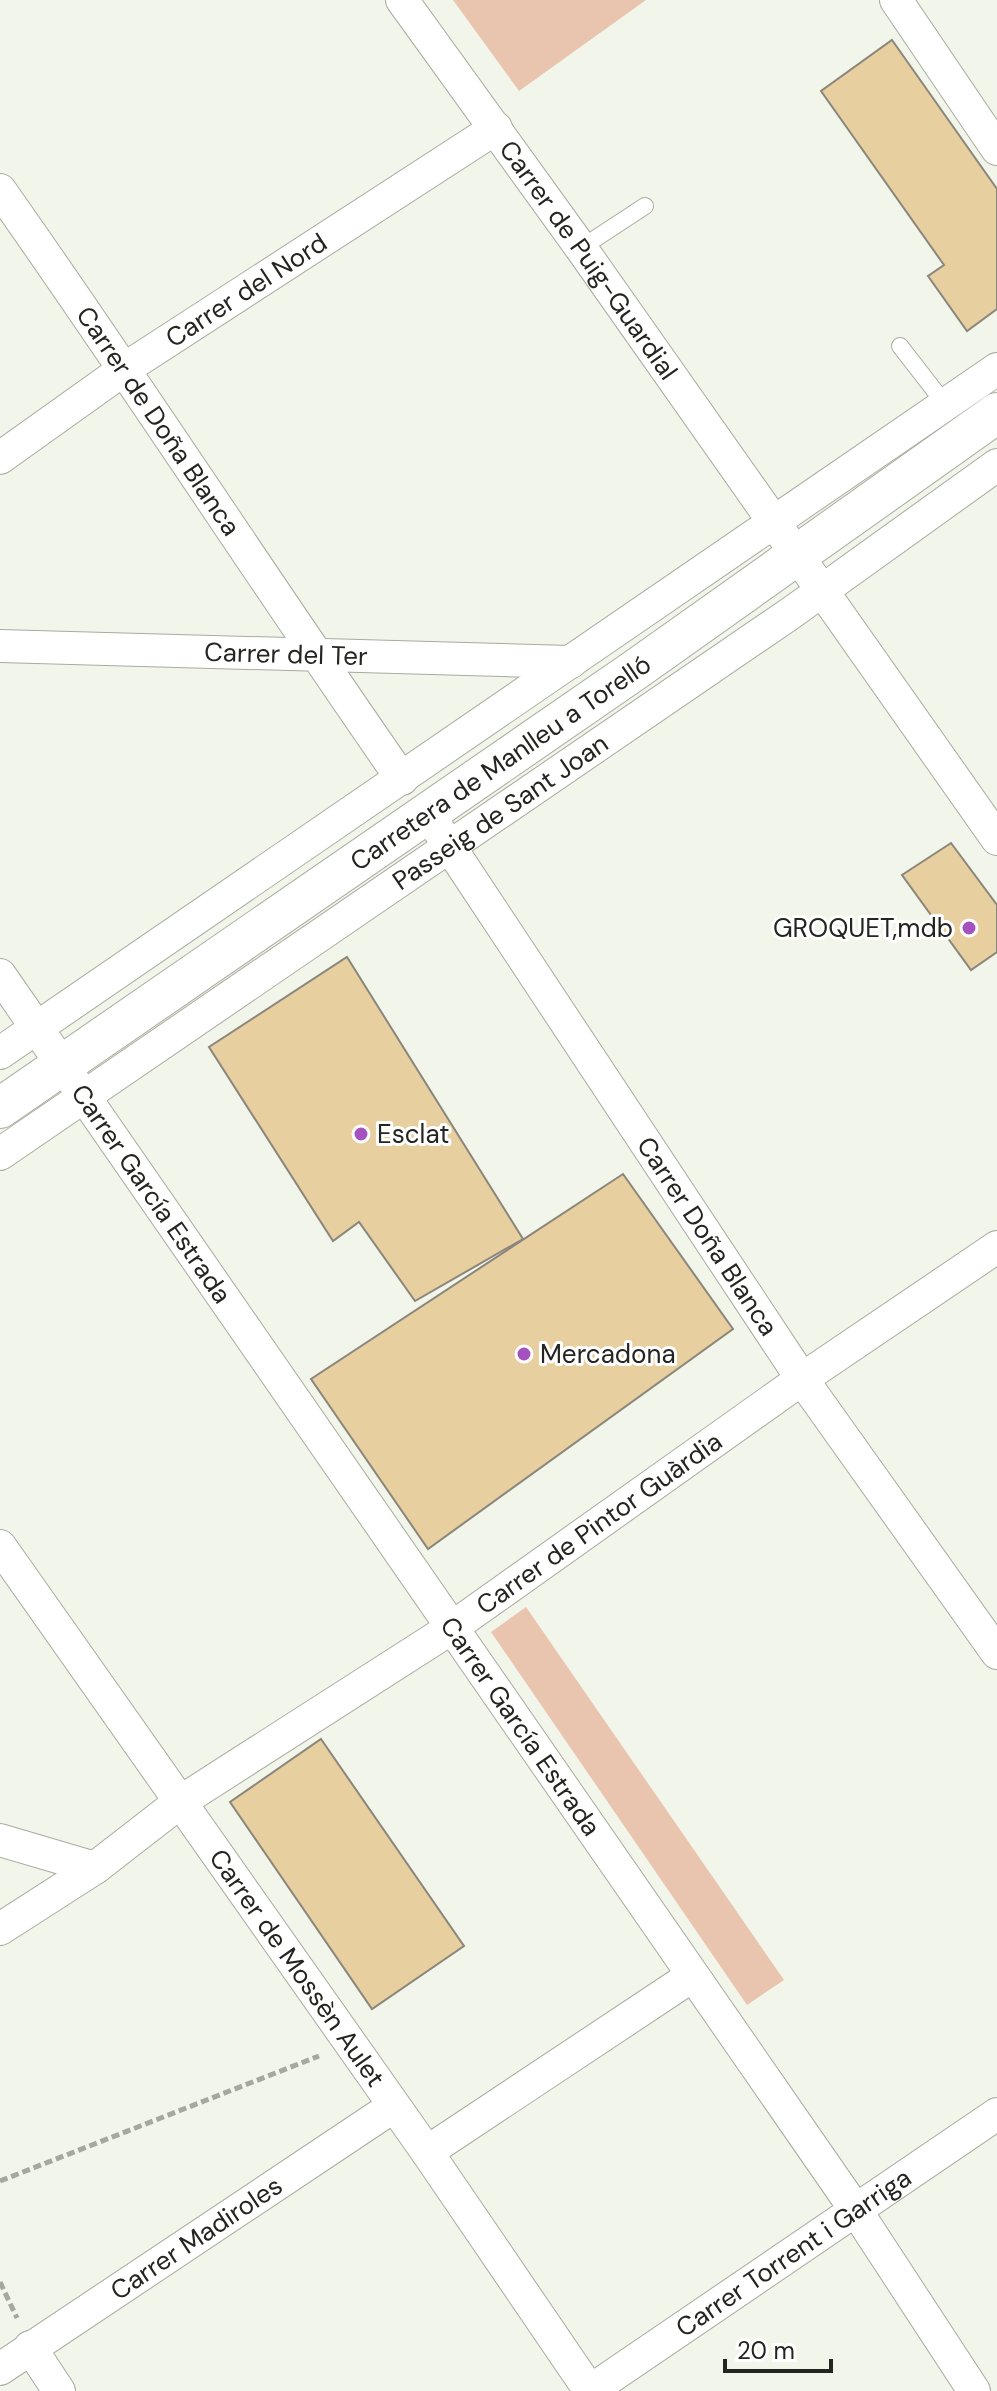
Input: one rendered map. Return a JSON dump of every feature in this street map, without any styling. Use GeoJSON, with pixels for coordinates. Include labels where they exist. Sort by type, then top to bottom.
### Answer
{"type":"FeatureCollection","features":[{"type":"Feature","properties":{"kind":"street","name":"Carrer de Puig-Guardial"},"geometry":{"type":"LineString","coordinates":[[402,0],[496,128],[997,839]]}},
{"type":"Feature","properties":{"kind":"street"},"geometry":{"type":"LineString","coordinates":[[896,0],[997,149]]}},
{"type":"Feature","properties":{"kind":"street","name":"Carrer del Nord"},"geometry":{"type":"LineString","coordinates":[[0,458],[126,368],[496,128]]}},
{"type":"Feature","properties":{"kind":"street","name":"Carrer de Doña Blanca"},"geometry":{"type":"LineString","coordinates":[[0,190],[126,368],[313,654]]}},
{"type":"Feature","properties":{"kind":"street"},"geometry":{"type":"LineString","coordinates":[[0,1053],[571,662],[785,537],[945,404],[997,369]]}},
{"type":"Feature","properties":{"kind":"street","name":"Carretera de Manlleu a Torelló"},"geometry":{"type":"LineString","coordinates":[[0,1108],[73,1082],[438,829],[635,670],[785,537],[997,413]]}},
{"type":"Feature","properties":{"kind":"street","name":"Passeig de Sant Joan"},"geometry":{"type":"LineString","coordinates":[[438,829],[822,591],[997,465]]}},
{"type":"Feature","properties":{"kind":"street","name":"Carrer del Ter"},"geometry":{"type":"LineString","coordinates":[[0,646],[571,662]]}},
{"type":"Feature","properties":{"kind":"street"},"geometry":{"type":"LineString","coordinates":[[313,654],[402,779]]}},
{"type":"Feature","properties":{"kind":"street","name":"Carrer Doña Blanca"},"geometry":{"type":"LineString","coordinates":[[438,829],[802,1379],[997,1653]]}},
{"type":"Feature","properties":{"kind":"street","name":"Carrer García Estrada"},"geometry":{"type":"LineString","coordinates":[[0,975],[450,1629],[855,2209],[974,2391]]}},
{"type":"Feature","properties":{"kind":"street"},"geometry":{"type":"LineString","coordinates":[[0,1154],[73,1082]]}},
{"type":"Feature","properties":{"kind":"street","name":"Carrer de Pintor Guàrdia"},"geometry":{"type":"LineString","coordinates":[[0,1929],[95,1868],[180,1802],[450,1629],[802,1379],[997,1247]]}},
{"type":"Feature","properties":{"kind":"street","name":"Carrer de Mossèn Aulet"},"geometry":{"type":"LineString","coordinates":[[0,1546],[427,2152],[590,2391]]}},
{"type":"Feature","properties":{"kind":"street"},"geometry":{"type":"LineString","coordinates":[[0,1840],[95,1868]]}},
{"type":"Feature","properties":{"kind":"street"},"geometry":{"type":"LineString","coordinates":[[427,2152],[692,1976]]}},
{"type":"Feature","properties":{"kind":"street","name":"Carrer Madiroles"},"geometry":{"type":"LineString","coordinates":[[0,2369],[394,2106]]}},
{"type":"Feature","properties":{"kind":"street","name":"Carrer Torrent i Garriga"},"geometry":{"type":"LineString","coordinates":[[590,2391],[997,2114]]}},
{"type":"Feature","properties":{"kind":"street"},"geometry":{"type":"LineString","coordinates":[[30,2347],[59,2391]]}},
{"type":"Feature","properties":{"kind":"lane"},"geometry":{"type":"LineString","coordinates":[[581,248],[645,206]]}},
{"type":"Feature","properties":{"kind":"lane"},"geometry":{"type":"LineString","coordinates":[[900,346],[945,404]]}},
{"type":"Feature","properties":{"kind":"path"},"geometry":{"type":"LineString","coordinates":[[0,2181],[316,2058],[345,2037]]}},
{"type":"Feature","properties":{"kind":"shaded area"},"geometry":{"type":"Polygon","coordinates":[[[453,0],[646,0],[519,91],[453,0]]]}},
{"type":"Feature","properties":{"kind":"shaded area"},"geometry":{"type":"Polygon","coordinates":[[[526,1607],[784,1980],[747,2005],[491,1632],[526,1607]]]}},
{"type":"Feature","properties":{"kind":"building"},"geometry":{"type":"Polygon","coordinates":[[[892,40],[997,189],[997,309],[967,331],[928,276],[944,265],[821,91],[892,40]]]}},
{"type":"Feature","properties":{"kind":"building","name":"GROQUET,mdb"},"geometry":{"type":"Polygon","coordinates":[[[951,843],[997,905],[997,952],[971,970],[902,875],[951,843]]]}},
{"type":"Feature","properties":{"kind":"building","name":"Esclat"},"geometry":{"type":"Polygon","coordinates":[[[347,957],[523,1239],[415,1301],[359,1222],[333,1241],[209,1047],[347,957]]]}},
{"type":"Feature","properties":{"kind":"building","name":"Mercadona"},"geometry":{"type":"Polygon","coordinates":[[[623,1174],[733,1329],[428,1549],[311,1379],[623,1174]]]}},
{"type":"Feature","properties":{"kind":"building"},"geometry":{"type":"Polygon","coordinates":[[[321,1739],[464,1946],[372,2009],[230,1802],[321,1739]]]}},
{"type":"Feature","properties":{"kind":"place","name":"GROQUET,mdb"},"geometry":{"type":"Point","coordinates":[969,928]}},
{"type":"Feature","properties":{"kind":"place","name":"Esclat"},"geometry":{"type":"Point","coordinates":[361,1134]}},
{"type":"Feature","properties":{"kind":"place","name":"Mercadona"},"geometry":{"type":"Point","coordinates":[524,1354]}}]}
